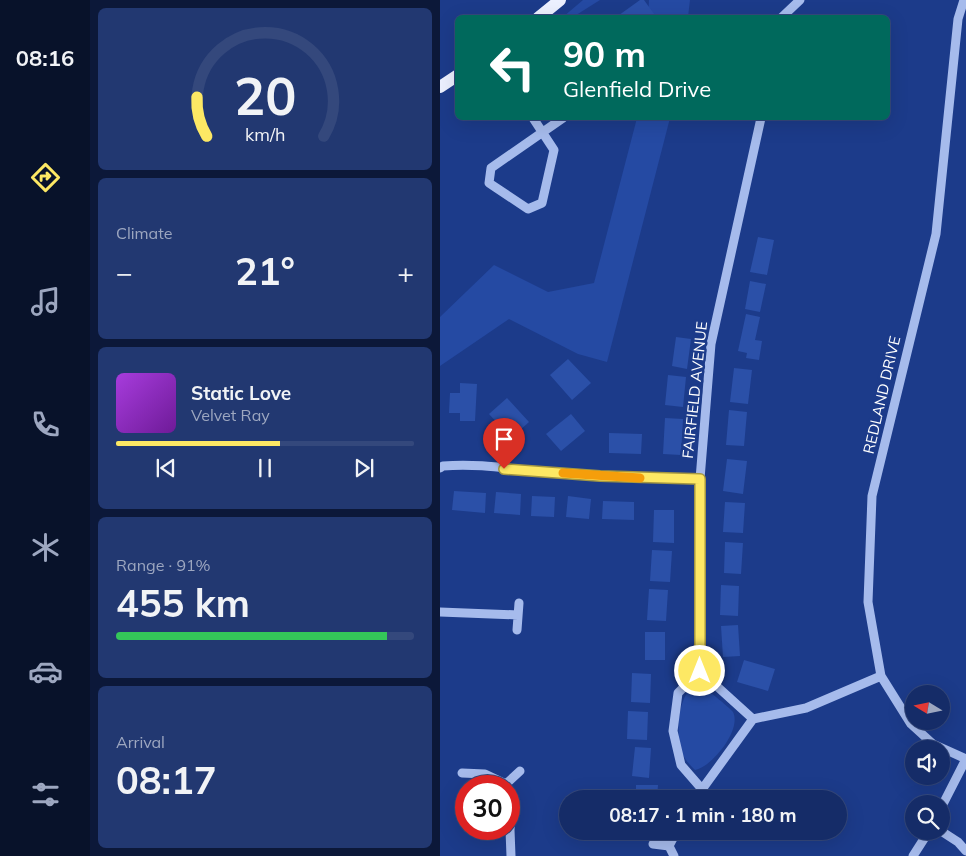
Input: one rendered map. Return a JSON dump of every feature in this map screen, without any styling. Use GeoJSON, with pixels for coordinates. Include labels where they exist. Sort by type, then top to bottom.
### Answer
{"type":"FeatureCollection","features":[{"type":"Feature","properties":{"kind":"main road"},"geometry":{"type":"LineString","coordinates":[[542,15],[560,0]]}},
{"type":"Feature","properties":{"kind":"main road"},"geometry":{"type":"LineString","coordinates":[[440,87],[455,78]]}},
{"type":"Feature","properties":{"kind":"street"},"geometry":{"type":"LineString","coordinates":[[784,15],[800,0]]}},
{"type":"Feature","properties":{"kind":"street","name":"REDLAND DRIVE"},"geometry":{"type":"LineString","coordinates":[[964,0],[958,19],[936,234],[872,496],[868,602],[881,676],[911,724],[933,744],[966,759]]}},
{"type":"Feature","properties":{"kind":"street"},"geometry":{"type":"LineString","coordinates":[[534,120],[542,132],[554,150],[542,203],[528,209],[489,183],[491,168],[542,132],[560,120]]}},
{"type":"Feature","properties":{"kind":"street","name":"FAIRFIELD AVENUE"},"geometry":{"type":"LineString","coordinates":[[700,671],[700,479],[711,344],[761,120]]}},
{"type":"Feature","properties":{"kind":"street"},"geometry":{"type":"LineString","coordinates":[[440,468],[443,466],[469,464],[504,469],[600,476],[700,479]]}},
{"type":"Feature","properties":{"kind":"street"},"geometry":{"type":"LineString","coordinates":[[517,630],[519,603]]}},
{"type":"Feature","properties":{"kind":"street"},"geometry":{"type":"LineString","coordinates":[[440,612],[518,615]]}},
{"type":"Feature","properties":{"kind":"street"},"geometry":{"type":"LineString","coordinates":[[753,719],[700,671],[678,693],[673,731],[681,765],[701,788],[753,719],[806,708],[881,676]]}},
{"type":"Feature","properties":{"kind":"street"},"geometry":{"type":"LineString","coordinates":[[948,795],[966,759]]}},
{"type":"Feature","properties":{"kind":"street"},"geometry":{"type":"LineString","coordinates":[[517,775],[520,771]]}},
{"type":"Feature","properties":{"kind":"street"},"geometry":{"type":"LineString","coordinates":[[462,772],[487,775]]}},
{"type":"Feature","properties":{"kind":"street"},"geometry":{"type":"LineString","coordinates":[[950,837],[966,851]]}},
{"type":"Feature","properties":{"kind":"street"},"geometry":{"type":"LineString","coordinates":[[510,840],[511,856]]}},
{"type":"Feature","properties":{"kind":"street"},"geometry":{"type":"LineString","coordinates":[[669,846],[672,840]]}},
{"type":"Feature","properties":{"kind":"street"},"geometry":{"type":"LineString","coordinates":[[914,856],[924,840]]}},
{"type":"Feature","properties":{"kind":"street"},"geometry":{"type":"LineString","coordinates":[[652,844],[669,846]]}},
{"type":"Feature","properties":{"kind":"street"},"geometry":{"type":"LineString","coordinates":[[669,846],[674,856]]}},
{"type":"Feature","properties":{"kind":"shaded area"},"geometry":{"type":"Polygon","coordinates":[[[583,0],[600,0],[576,15],[565,15],[583,0]]]}},
{"type":"Feature","properties":{"kind":"shaded area"},"geometry":{"type":"Polygon","coordinates":[[[649,0],[690,0],[688,15],[648,15],[649,0]]]}},
{"type":"Feature","properties":{"kind":"shaded area"},"geometry":{"type":"Polygon","coordinates":[[[636,120],[669,120],[607,362],[578,354],[509,319],[440,366],[440,317],[494,265],[548,292],[594,283],[636,120]]]}},
{"type":"Feature","properties":{"kind":"shaded area"},"geometry":{"type":"Polygon","coordinates":[[[695,685],[706,689],[733,712],[735,720],[724,747],[709,762],[695,770],[683,755],[680,747],[679,717],[684,698],[695,685]]]}},
{"type":"Feature","properties":{"kind":"building"},"geometry":{"type":"Polygon","coordinates":[[[640,0],[644,0],[655,15],[619,15],[640,0]]]}},
{"type":"Feature","properties":{"kind":"building"},"geometry":{"type":"Polygon","coordinates":[[[758,237],[774,240],[767,275],[750,272],[758,237]]]}},
{"type":"Feature","properties":{"kind":"building"},"geometry":{"type":"Polygon","coordinates":[[[750,281],[766,284],[760,312],[745,309],[750,281]]]}},
{"type":"Feature","properties":{"kind":"building"},"geometry":{"type":"Polygon","coordinates":[[[746,314],[760,317],[755,340],[762,341],[759,360],[746,358],[747,353],[738,351],[746,314]]]}},
{"type":"Feature","properties":{"kind":"building"},"geometry":{"type":"Polygon","coordinates":[[[676,337],[691,339],[687,369],[672,366],[676,337]]]}},
{"type":"Feature","properties":{"kind":"building"},"geometry":{"type":"Polygon","coordinates":[[[568,359],[591,383],[572,400],[550,375],[568,359]]]}},
{"type":"Feature","properties":{"kind":"building"},"geometry":{"type":"Polygon","coordinates":[[[734,368],[752,370],[748,404],[730,402],[734,368]]]}},
{"type":"Feature","properties":{"kind":"building"},"geometry":{"type":"Polygon","coordinates":[[[668,375],[686,377],[683,407],[665,405],[668,375]]]}},
{"type":"Feature","properties":{"kind":"building"},"geometry":{"type":"Polygon","coordinates":[[[460,383],[477,384],[475,421],[460,421],[460,413],[449,413],[450,393],[460,393],[460,383]]]}},
{"type":"Feature","properties":{"kind":"building"},"geometry":{"type":"Polygon","coordinates":[[[507,398],[529,422],[511,438],[489,414],[507,398]]]}},
{"type":"Feature","properties":{"kind":"building"},"geometry":{"type":"Polygon","coordinates":[[[729,410],[747,412],[744,446],[726,445],[729,410]]]}},
{"type":"Feature","properties":{"kind":"building"},"geometry":{"type":"Polygon","coordinates":[[[571,414],[585,431],[561,451],[546,434],[571,414]]]}},
{"type":"Feature","properties":{"kind":"building"},"geometry":{"type":"Polygon","coordinates":[[[665,418],[683,419],[681,455],[663,454],[665,418]]]}},
{"type":"Feature","properties":{"kind":"building"},"geometry":{"type":"Polygon","coordinates":[[[609,433],[642,434],[641,454],[609,453],[609,433]]]}},
{"type":"Feature","properties":{"kind":"building"},"geometry":{"type":"Polygon","coordinates":[[[727,459],[747,461],[743,494],[723,491],[727,459]]]}},
{"type":"Feature","properties":{"kind":"building"},"geometry":{"type":"Polygon","coordinates":[[[454,491],[486,493],[485,513],[452,510],[454,491]]]}},
{"type":"Feature","properties":{"kind":"building"},"geometry":{"type":"Polygon","coordinates":[[[496,492],[521,494],[520,515],[494,513],[496,492]]]}},
{"type":"Feature","properties":{"kind":"building"},"geometry":{"type":"Polygon","coordinates":[[[532,496],[555,497],[554,517],[531,516],[532,496]]]}},
{"type":"Feature","properties":{"kind":"building"},"geometry":{"type":"Polygon","coordinates":[[[568,496],[591,499],[589,519],[566,517],[568,496]]]}},
{"type":"Feature","properties":{"kind":"building"},"geometry":{"type":"Polygon","coordinates":[[[603,501],[634,502],[634,520],[602,519],[603,501]]]}},
{"type":"Feature","properties":{"kind":"building"},"geometry":{"type":"Polygon","coordinates":[[[725,502],[745,503],[743,533],[723,532],[725,502]]]}},
{"type":"Feature","properties":{"kind":"building"},"geometry":{"type":"Polygon","coordinates":[[[654,510],[674,510],[674,543],[653,542],[654,510]]]}},
{"type":"Feature","properties":{"kind":"building"},"geometry":{"type":"Polygon","coordinates":[[[725,542],[743,543],[741,574],[724,573],[725,542]]]}},
{"type":"Feature","properties":{"kind":"building"},"geometry":{"type":"Polygon","coordinates":[[[652,550],[672,551],[670,582],[650,581],[652,550]]]}},
{"type":"Feature","properties":{"kind":"building"},"geometry":{"type":"Polygon","coordinates":[[[721,585],[739,586],[738,616],[720,615],[721,585]]]}},
{"type":"Feature","properties":{"kind":"building"},"geometry":{"type":"Polygon","coordinates":[[[649,589],[668,590],[666,621],[647,620],[649,589]]]}},
{"type":"Feature","properties":{"kind":"building"},"geometry":{"type":"Polygon","coordinates":[[[738,625],[740,656],[723,657],[721,626],[738,625]]]}},
{"type":"Feature","properties":{"kind":"building"},"geometry":{"type":"Polygon","coordinates":[[[645,632],[665,632],[665,660],[645,660],[645,632]]]}},
{"type":"Feature","properties":{"kind":"building"},"geometry":{"type":"Polygon","coordinates":[[[744,660],[775,669],[768,691],[737,682],[744,660]]]}},
{"type":"Feature","properties":{"kind":"building"},"geometry":{"type":"Polygon","coordinates":[[[632,673],[651,674],[650,703],[631,702],[632,673]]]}},
{"type":"Feature","properties":{"kind":"building"},"geometry":{"type":"Polygon","coordinates":[[[628,711],[648,712],[647,740],[627,739],[628,711]]]}},
{"type":"Feature","properties":{"kind":"building"},"geometry":{"type":"Polygon","coordinates":[[[635,747],[651,748],[649,778],[632,776],[635,747]]]}},
{"type":"Feature","properties":{"kind":"building"},"geometry":{"type":"Polygon","coordinates":[[[636,785],[658,785],[658,790],[636,790],[636,785]]]}},
{"type":"Feature","properties":{"kind":"slow traffic"},"geometry":{"type":"LineString","coordinates":[[563,473],[640,478]]}},
{"type":"Feature","properties":{"kind":"route"},"geometry":{"type":"LineString","coordinates":[[504,469],[600,476],[700,479],[700,671]]}}]}
